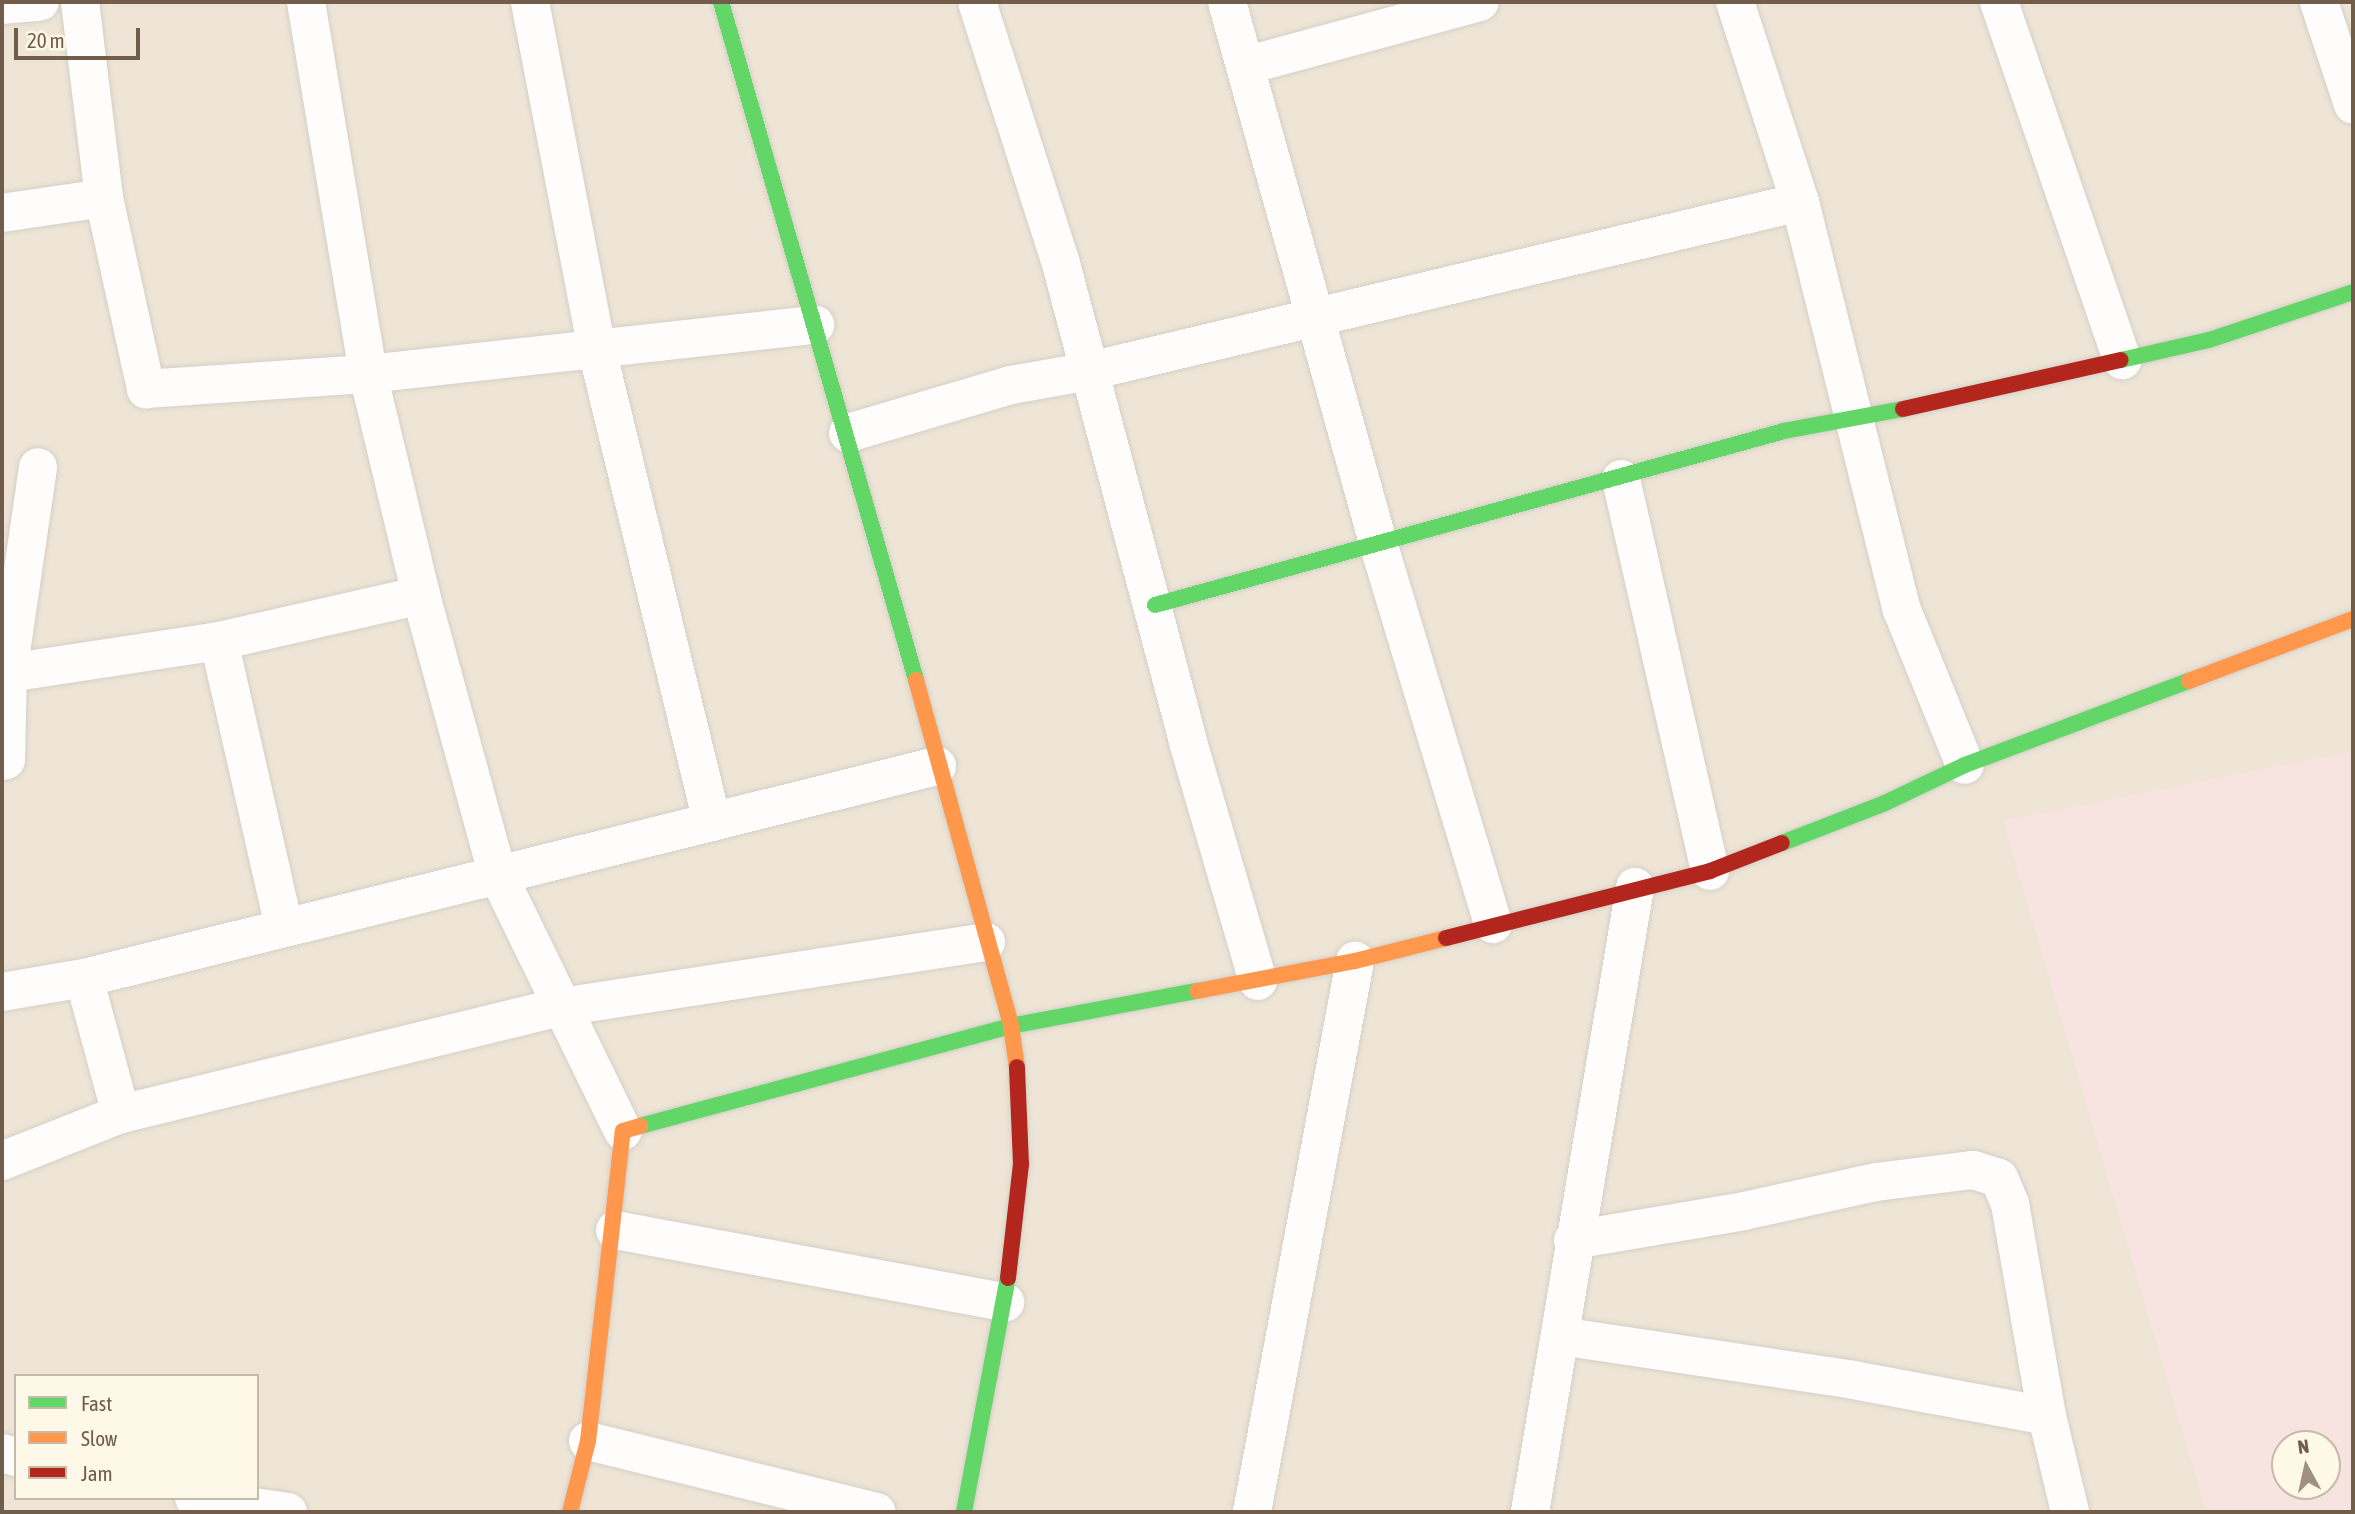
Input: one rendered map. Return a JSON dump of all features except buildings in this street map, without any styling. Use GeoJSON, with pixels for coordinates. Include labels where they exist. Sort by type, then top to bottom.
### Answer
{"type":"FeatureCollection","features":[{"type":"Feature","properties":{"kind":"street"},"geometry":{"type":"LineString","coordinates":[[2,5],[40,2]]}},
{"type":"Feature","properties":{"kind":"street"},"geometry":{"type":"LineString","coordinates":[[80,2],[104,198],[146,389],[368,374],[815,325]]}},
{"type":"Feature","properties":{"kind":"street"},"geometry":{"type":"LineString","coordinates":[[306,2],[368,374],[421,595],[497,873],[623,1131],[614,1230],[588,1441],[570,1512]]}},
{"type":"Feature","properties":{"kind":"street"},"geometry":{"type":"LineString","coordinates":[[530,2],[597,350],[712,822]]}},
{"type":"Feature","properties":{"kind":"street"},"geometry":{"type":"LineString","coordinates":[[721,2],[848,433],[937,766],[1011,1026],[1021,1100],[1021,1164],[1005,1302],[964,1512]]}},
{"type":"Feature","properties":{"kind":"street"},"geometry":{"type":"LineString","coordinates":[[977,2],[1060,260],[1155,605],[1188,742],[1258,981]]}},
{"type":"Feature","properties":{"kind":"street"},"geometry":{"type":"LineString","coordinates":[[1227,2],[1248,65],[1379,546],[1493,924]]}},
{"type":"Feature","properties":{"kind":"street"},"geometry":{"type":"LineString","coordinates":[[1248,65],[1480,2]]}},
{"type":"Feature","properties":{"kind":"street"},"geometry":{"type":"LineString","coordinates":[[1735,2],[1800,202],[1857,420],[1902,610],[1965,765]]}},
{"type":"Feature","properties":{"kind":"street"},"geometry":{"type":"LineString","coordinates":[[1999,2],[2122,360]]}},
{"type":"Feature","properties":{"kind":"street"},"geometry":{"type":"LineString","coordinates":[[2319,2],[2353,105]]}},
{"type":"Feature","properties":{"kind":"street"},"geometry":{"type":"LineString","coordinates":[[2,213],[104,198]]}},
{"type":"Feature","properties":{"kind":"street"},"geometry":{"type":"LineString","coordinates":[[848,433],[1011,385],[1090,371],[1800,202]]}},
{"type":"Feature","properties":{"kind":"street"},"geometry":{"type":"LineString","coordinates":[[1155,605],[1622,479],[1784,431],[1857,420],[2209,340],[2353,292]]}},
{"type":"Feature","properties":{"kind":"street"},"geometry":{"type":"LineString","coordinates":[[2,761],[6,760],[8,673],[38,467]]}},
{"type":"Feature","properties":{"kind":"street"},"geometry":{"type":"LineString","coordinates":[[1622,479],[1710,871]]}},
{"type":"Feature","properties":{"kind":"street"},"geometry":{"type":"LineString","coordinates":[[8,673],[219,641],[421,595]]}},
{"type":"Feature","properties":{"kind":"street"},"geometry":{"type":"LineString","coordinates":[[623,1131],[1011,1026],[1355,961],[1635,887],[1710,871],[1885,803],[1965,765],[2353,619]]}},
{"type":"Feature","properties":{"kind":"street"},"geometry":{"type":"LineString","coordinates":[[219,641],[284,927]]}},
{"type":"Feature","properties":{"kind":"street"},"geometry":{"type":"LineString","coordinates":[[2,992],[84,978],[497,873],[937,766]]}},
{"type":"Feature","properties":{"kind":"street"},"geometry":{"type":"LineString","coordinates":[[1530,1512],[1560,1336],[1573,1240],[1635,887]]}},
{"type":"Feature","properties":{"kind":"street"},"geometry":{"type":"LineString","coordinates":[[2,1161],[121,1114],[561,1007],[986,942]]}},
{"type":"Feature","properties":{"kind":"street"},"geometry":{"type":"LineString","coordinates":[[1252,1512],[1355,961]]}},
{"type":"Feature","properties":{"kind":"street"},"geometry":{"type":"LineString","coordinates":[[84,978],[121,1114]]}},
{"type":"Feature","properties":{"kind":"street"},"geometry":{"type":"LineString","coordinates":[[1573,1240],[1744,1211],[1876,1182],[1973,1170],[1999,1178],[2010,1204],[2047,1416],[2070,1512]]}},
{"type":"Feature","properties":{"kind":"street"},"geometry":{"type":"LineString","coordinates":[[614,1230],[1005,1302]]}},
{"type":"Feature","properties":{"kind":"street"},"geometry":{"type":"LineString","coordinates":[[1560,1336],[1853,1380],[2047,1416]]}},
{"type":"Feature","properties":{"kind":"street"},"geometry":{"type":"LineString","coordinates":[[588,1441],[876,1512]]}},
{"type":"Feature","properties":{"kind":"street"},"geometry":{"type":"LineString","coordinates":[[205,1504],[288,1512]]}},
{"type":"Feature","properties":{"kind":"shaded area"},"geometry":{"type":"Polygon","coordinates":[[[2,2],[2353,2],[2353,1512],[2,1512],[2,2]]]}},
{"type":"Feature","properties":{"kind":"shaded area"},"geometry":{"type":"Polygon","coordinates":[[[2353,751],[2353,1512],[2206,1512],[2003,821],[2353,751]]]}},
{"type":"Feature","properties":{"kind":"traffic: fast"},"geometry":{"type":"LineString","coordinates":[[721,2],[916,680]]}},
{"type":"Feature","properties":{"kind":"traffic: fast"},"geometry":{"type":"LineString","coordinates":[[2121,360],[2209,340],[2353,292]]}},
{"type":"Feature","properties":{"kind":"traffic: fast"},"geometry":{"type":"LineString","coordinates":[[1155,605],[1784,431],[1903,409]]}},
{"type":"Feature","properties":{"kind":"traffic: fast"},"geometry":{"type":"LineString","coordinates":[[1782,843],[1885,803],[1965,765],[2189,681]]}},
{"type":"Feature","properties":{"kind":"traffic: fast"},"geometry":{"type":"LineString","coordinates":[[640,1126],[1011,1026],[1197,991]]}},
{"type":"Feature","properties":{"kind":"traffic: fast"},"geometry":{"type":"LineString","coordinates":[[964,1512],[1008,1278]]}},
{"type":"Feature","properties":{"kind":"traffic: slow"},"geometry":{"type":"LineString","coordinates":[[2189,681],[2353,619]]}},
{"type":"Feature","properties":{"kind":"traffic: slow"},"geometry":{"type":"LineString","coordinates":[[916,680],[1011,1026],[1017,1067]]}},
{"type":"Feature","properties":{"kind":"traffic: slow"},"geometry":{"type":"LineString","coordinates":[[1197,991],[1355,961],[1446,938]]}},
{"type":"Feature","properties":{"kind":"traffic: slow"},"geometry":{"type":"LineString","coordinates":[[570,1512],[588,1441],[623,1131],[640,1126]]}},
{"type":"Feature","properties":{"kind":"traffic: jam"},"geometry":{"type":"LineString","coordinates":[[1903,409],[2121,360]]}},
{"type":"Feature","properties":{"kind":"traffic: jam"},"geometry":{"type":"LineString","coordinates":[[1446,938],[1710,871],[1782,843]]}},
{"type":"Feature","properties":{"kind":"traffic: jam"},"geometry":{"type":"LineString","coordinates":[[1008,1278],[1021,1164],[1017,1067]]}}]}
